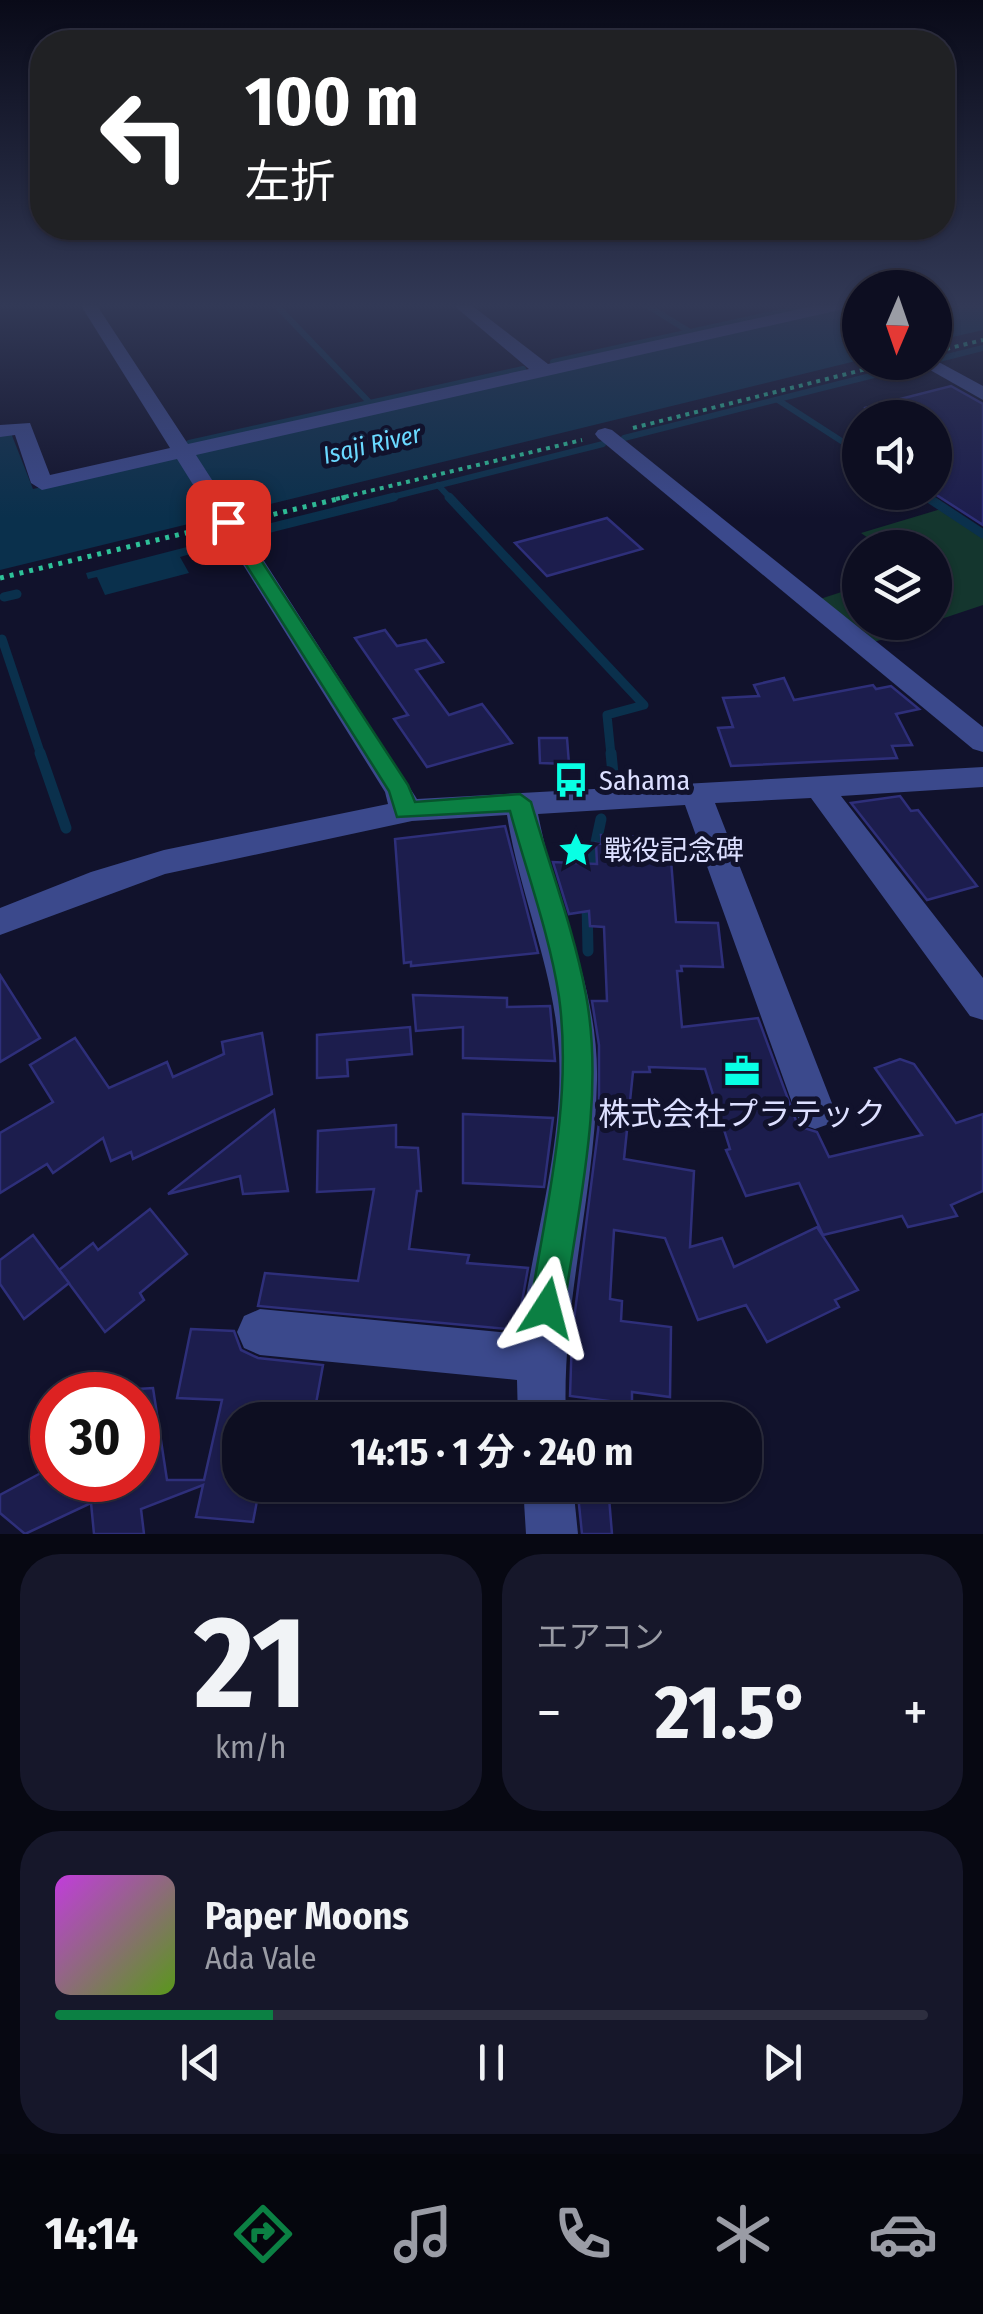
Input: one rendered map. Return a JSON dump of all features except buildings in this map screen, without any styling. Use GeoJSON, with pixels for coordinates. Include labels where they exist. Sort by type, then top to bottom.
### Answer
{"type":"FeatureCollection","features":[{"type":"Feature","properties":{"kind":"street"},"geometry":{"type":"LineString","coordinates":[[134,376],[400,791],[406,811]]}},
{"type":"Feature","properties":{"kind":"street"},"geometry":{"type":"LineString","coordinates":[[0,431],[23,427],[42,483],[524,376]]}},
{"type":"Feature","properties":{"kind":"street"},"geometry":{"type":"LineString","coordinates":[[952,377],[983,394]]}},
{"type":"Feature","properties":{"kind":"street"},"geometry":{"type":"LineString","coordinates":[[605,434],[983,742]]}},
{"type":"Feature","properties":{"kind":"street"},"geometry":{"type":"LineString","coordinates":[[0,922],[72,892],[164,862],[406,811],[983,777]]}},
{"type":"Feature","properties":{"kind":"street"},"geometry":{"type":"LineString","coordinates":[[821,786],[828,802],[983,1005]]}},
{"type":"Feature","properties":{"kind":"street"},"geometry":{"type":"LineString","coordinates":[[696,793],[814,1111]]}},
{"type":"Feature","properties":{"kind":"street"},"geometry":{"type":"LineString","coordinates":[[520,802],[572,994],[578,1058],[573,1131],[540,1359],[541,1402]]}},
{"type":"Feature","properties":{"kind":"street"},"geometry":{"type":"LineString","coordinates":[[260,1332],[540,1359]]}},
{"type":"Feature","properties":{"kind":"street"},"geometry":{"type":"LineString","coordinates":[[549,1502],[552,1534]]}},
{"type":"Feature","properties":{"kind":"path"},"geometry":{"type":"LineString","coordinates":[[226,520],[304,510],[839,376]]}},
{"type":"Feature","properties":{"kind":"path"},"geometry":{"type":"LineString","coordinates":[[0,578],[178,534]]}},
{"type":"Feature","properties":{"kind":"green space"},"geometry":{"type":"Polygon","coordinates":[[[943,510],[983,536],[983,605],[952,615],[952,530],[871,530],[943,510]]]}},
{"type":"Feature","properties":{"kind":"green space"},"geometry":{"type":"Polygon","coordinates":[[[842,592],[842,617],[820,599],[842,592]]]}},
{"type":"Feature","properties":{"kind":"water","name":"Isaji River"},"geometry":{"type":"Polygon","coordinates":[[[540,376],[796,376],[0,570],[0,435],[11,433],[33,489],[540,376]]]}},
{"type":"Feature","properties":{"kind":"water"},"geometry":{"type":"Polygon","coordinates":[[[218,539],[222,545],[180,557],[189,573],[105,595],[97,577],[88,579],[86,573],[218,539]]]}},
{"type":"Feature","properties":{"kind":"waterway"},"geometry":{"type":"LineString","coordinates":[[344,376],[370,403]]}},
{"type":"Feature","properties":{"kind":"waterway"},"geometry":{"type":"LineString","coordinates":[[370,403],[493,376]]}},
{"type":"Feature","properties":{"kind":"waterway"},"geometry":{"type":"LineString","coordinates":[[624,438],[854,380]]}},
{"type":"Feature","properties":{"kind":"waterway"},"geometry":{"type":"LineString","coordinates":[[778,400],[842,441]]}},
{"type":"Feature","properties":{"kind":"waterway"},"geometry":{"type":"LineString","coordinates":[[189,443],[370,403]]}},
{"type":"Feature","properties":{"kind":"waterway"},"geometry":{"type":"LineString","coordinates":[[438,485],[603,444]]}},
{"type":"Feature","properties":{"kind":"waterway"},"geometry":{"type":"LineString","coordinates":[[384,499],[438,485]]}},
{"type":"Feature","properties":{"kind":"waterway"},"geometry":{"type":"LineString","coordinates":[[438,485],[451,499]]}},
{"type":"Feature","properties":{"kind":"waterway"},"geometry":{"type":"LineString","coordinates":[[250,533],[394,497]]}},
{"type":"Feature","properties":{"kind":"waterway"},"geometry":{"type":"LineString","coordinates":[[449,497],[644,705],[607,715],[611,755]]}},
{"type":"Feature","properties":{"kind":"waterway"},"geometry":{"type":"LineString","coordinates":[[947,510],[983,534]]}},
{"type":"Feature","properties":{"kind":"waterway"},"geometry":{"type":"LineString","coordinates":[[4,597],[17,594]]}},
{"type":"Feature","properties":{"kind":"waterway"},"geometry":{"type":"LineString","coordinates":[[2,639],[41,755]]}},
{"type":"Feature","properties":{"kind":"waterway"},"geometry":{"type":"LineString","coordinates":[[40,753],[66,828]]}},
{"type":"Feature","properties":{"kind":"waterway"},"geometry":{"type":"LineString","coordinates":[[611,753],[613,774]]}},
{"type":"Feature","properties":{"kind":"waterway"},"geometry":{"type":"LineString","coordinates":[[589,875],[601,819]]}},
{"type":"Feature","properties":{"kind":"waterway"},"geometry":{"type":"LineString","coordinates":[[587,902],[588,951]]}},
{"type":"Feature","properties":{"kind":"place","name":"Sahama"},"geometry":{"type":"Point","coordinates":[571,780]}},
{"type":"Feature","properties":{"kind":"place","name":"戰役記念碑"},"geometry":{"type":"Point","coordinates":[576,850]}},
{"type":"Feature","properties":{"kind":"place","name":"株式会社プラテック"},"geometry":{"type":"Point","coordinates":[742,1071]}},
{"type":"Feature","properties":{"kind":"route"},"geometry":{"type":"LineString","coordinates":[[228,522],[400,791],[406,811],[520,802],[572,994],[578,1058],[573,1131],[547,1308]]}}]}
